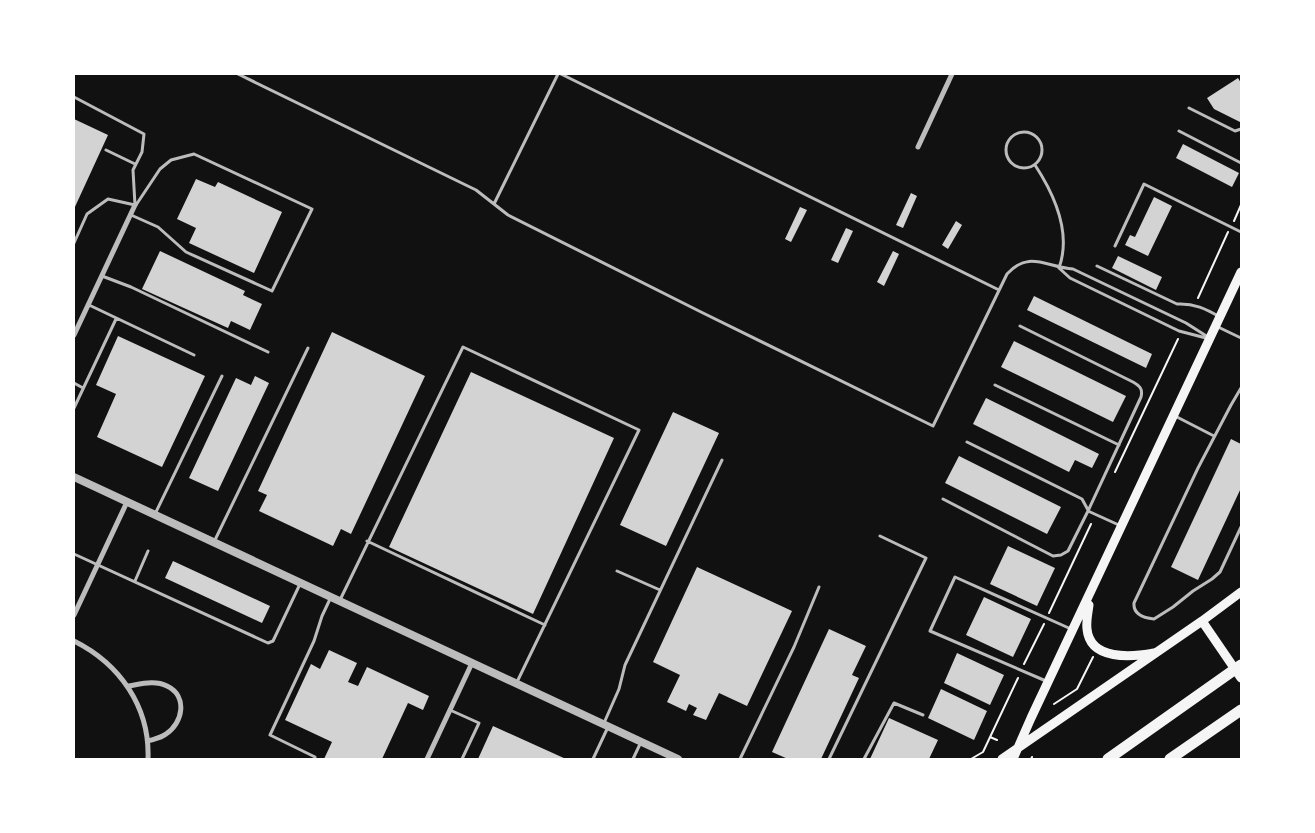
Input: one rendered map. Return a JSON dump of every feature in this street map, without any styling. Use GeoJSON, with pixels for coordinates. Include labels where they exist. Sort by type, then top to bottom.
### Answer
{"type":"FeatureCollection","features":[{"type":"Feature","properties":{"kind":"highway"},"geometry":{"type":"LineString","coordinates":[[1108,759],[1241,665]]}},
{"type":"Feature","properties":{"kind":"highway"},"geometry":{"type":"LineString","coordinates":[[1170,759],[1241,710]]}},
{"type":"Feature","properties":{"kind":"main road"},"geometry":{"type":"LineString","coordinates":[[1013,759],[1241,272]]}},
{"type":"Feature","properties":{"kind":"main road"},"geometry":{"type":"LineString","coordinates":[[1002,759],[1241,592]]}},
{"type":"Feature","properties":{"kind":"main road"},"geometry":{"type":"LineString","coordinates":[[1090,595],[1086,628],[1091,640],[1098,647],[1112,655],[1120,656],[1157,652]]}},
{"type":"Feature","properties":{"kind":"main road"},"geometry":{"type":"LineString","coordinates":[[1202,621],[1241,678]]}},
{"type":"Feature","properties":{"kind":"street"},"geometry":{"type":"LineString","coordinates":[[918,147],[952,74]]}},
{"type":"Feature","properties":{"kind":"street"},"geometry":{"type":"LineString","coordinates":[[74,335],[135,205]]}},
{"type":"Feature","properties":{"kind":"street"},"geometry":{"type":"LineString","coordinates":[[74,477],[678,759]]}},
{"type":"Feature","properties":{"kind":"street"},"geometry":{"type":"LineString","coordinates":[[74,615],[127,502]]}},
{"type":"Feature","properties":{"kind":"street"},"geometry":{"type":"LineString","coordinates":[[74,641],[102,658],[128,686],[142,715],[148,741],[148,759]]}},
{"type":"Feature","properties":{"kind":"street"},"geometry":{"type":"LineString","coordinates":[[427,759],[472,663]]}},
{"type":"Feature","properties":{"kind":"street"},"geometry":{"type":"LineString","coordinates":[[128,686],[149,683],[168,686],[179,698],[181,715],[175,727],[166,735],[148,741]]}},
{"type":"Feature","properties":{"kind":"lane"},"geometry":{"type":"LineString","coordinates":[[238,74],[476,190],[508,215],[604,264],[933,426],[1007,274],[1020,263],[1034,260],[1059,268],[1073,269],[1186,323],[1210,339]]}},
{"type":"Feature","properties":{"kind":"lane"},"geometry":{"type":"LineString","coordinates":[[494,204],[559,74],[999,290]]}},
{"type":"Feature","properties":{"kind":"lane"},"geometry":{"type":"LineString","coordinates":[[74,97],[144,134],[142,152],[133,170],[135,205]]}},
{"type":"Feature","properties":{"kind":"lane"},"geometry":{"type":"LineString","coordinates":[[1189,108],[1235,131],[1241,129]]}},
{"type":"Feature","properties":{"kind":"lane"},"geometry":{"type":"LineString","coordinates":[[1179,131],[1241,163]]}},
{"type":"Feature","properties":{"kind":"lane"},"geometry":{"type":"LineString","coordinates":[[1024,132],[1038,140],[1042,150],[1041,156],[1035,165],[1023,168],[1011,163],[1006,146],[1013,136],[1024,132]]}},
{"type":"Feature","properties":{"kind":"lane"},"geometry":{"type":"LineString","coordinates":[[106,150],[135,164]]}},
{"type":"Feature","properties":{"kind":"lane"},"geometry":{"type":"LineString","coordinates":[[130,215],[158,228],[186,252],[272,291],[312,209],[194,154],[171,160],[160,169],[135,205]]}},
{"type":"Feature","properties":{"kind":"lane"},"geometry":{"type":"LineString","coordinates":[[1035,165],[1048,184],[1062,222],[1064,251],[1059,268]]}},
{"type":"Feature","properties":{"kind":"lane"},"geometry":{"type":"LineString","coordinates":[[1115,246],[1144,184],[1241,232]]}},
{"type":"Feature","properties":{"kind":"lane"},"geometry":{"type":"LineString","coordinates":[[74,243],[87,214],[108,199],[135,205]]}},
{"type":"Feature","properties":{"kind":"lane"},"geometry":{"type":"LineString","coordinates":[[1097,266],[1178,304],[1189,303],[1196,305],[1220,317]]}},
{"type":"Feature","properties":{"kind":"lane"},"geometry":{"type":"LineString","coordinates":[[1059,268],[1070,278],[1179,332],[1210,339]]}},
{"type":"Feature","properties":{"kind":"lane"},"geometry":{"type":"LineString","coordinates":[[102,276],[131,287],[268,352]]}},
{"type":"Feature","properties":{"kind":"lane"},"geometry":{"type":"LineString","coordinates":[[88,305],[194,355]]}},
{"type":"Feature","properties":{"kind":"lane"},"geometry":{"type":"LineString","coordinates":[[74,408],[116,319]]}},
{"type":"Feature","properties":{"kind":"lane"},"geometry":{"type":"LineString","coordinates":[[943,499],[1053,556],[1061,555],[1068,551],[1141,397],[1142,391],[1140,386],[1020,326]]}},
{"type":"Feature","properties":{"kind":"lane"},"geometry":{"type":"LineString","coordinates":[[1216,326],[1241,338]]}},
{"type":"Feature","properties":{"kind":"lane"},"geometry":{"type":"LineString","coordinates":[[339,601],[463,347],[639,430],[516,683]]}},
{"type":"Feature","properties":{"kind":"lane"},"geometry":{"type":"LineString","coordinates":[[213,542],[308,348]]}},
{"type":"Feature","properties":{"kind":"lane"},"geometry":{"type":"LineString","coordinates":[[155,515],[222,376]]}},
{"type":"Feature","properties":{"kind":"lane"},"geometry":{"type":"LineString","coordinates":[[74,383],[83,388]]}},
{"type":"Feature","properties":{"kind":"lane"},"geometry":{"type":"LineString","coordinates":[[995,385],[1119,445]]}},
{"type":"Feature","properties":{"kind":"lane"},"geometry":{"type":"LineString","coordinates":[[1241,388],[1214,436],[1134,603],[1136,612],[1140,616],[1154,619],[1212,579],[1220,572],[1241,527]]}},
{"type":"Feature","properties":{"kind":"lane"},"geometry":{"type":"LineString","coordinates":[[1174,416],[1214,436]]}},
{"type":"Feature","properties":{"kind":"lane"},"geometry":{"type":"LineString","coordinates":[[967,442],[1082,499],[1088,511],[1121,527]]}},
{"type":"Feature","properties":{"kind":"lane"},"geometry":{"type":"LineString","coordinates":[[593,759],[619,689],[625,664],[722,460]]}},
{"type":"Feature","properties":{"kind":"lane"},"geometry":{"type":"LineString","coordinates":[[829,759],[926,558],[880,536]]}},
{"type":"Feature","properties":{"kind":"lane"},"geometry":{"type":"LineString","coordinates":[[367,541],[545,625]]}},
{"type":"Feature","properties":{"kind":"lane"},"geometry":{"type":"LineString","coordinates":[[135,581],[148,552]]}},
{"type":"Feature","properties":{"kind":"lane"},"geometry":{"type":"LineString","coordinates":[[74,554],[268,643],[273,641],[300,582]]}},
{"type":"Feature","properties":{"kind":"lane"},"geometry":{"type":"LineString","coordinates":[[617,571],[660,590]]}},
{"type":"Feature","properties":{"kind":"lane"},"geometry":{"type":"LineString","coordinates":[[1048,682],[930,631],[955,577],[1074,631]]}},
{"type":"Feature","properties":{"kind":"lane"},"geometry":{"type":"LineString","coordinates":[[740,759],[794,647],[819,587]]}},
{"type":"Feature","properties":{"kind":"lane"},"geometry":{"type":"LineString","coordinates":[[315,757],[270,735],[314,641],[322,616],[331,597]]}},
{"type":"Feature","properties":{"kind":"lane"},"geometry":{"type":"LineString","coordinates":[[864,759],[894,703],[923,715]]}},
{"type":"Feature","properties":{"kind":"lane"},"geometry":{"type":"LineString","coordinates":[[450,710],[479,724],[462,759]]}},
{"type":"Feature","properties":{"kind":"lane"},"geometry":{"type":"LineString","coordinates":[[633,759],[642,742]]}},
{"type":"Feature","properties":{"kind":"path"},"geometry":{"type":"LineString","coordinates":[[1054,704],[1077,689],[1095,653]]}},
{"type":"Feature","properties":{"kind":"path"},"geometry":{"type":"LineString","coordinates":[[1059,706],[1060,700]]}},
{"type":"Feature","properties":{"kind":"path"},"geometry":{"type":"LineString","coordinates":[[990,736],[997,740]]}},
{"type":"Feature","properties":{"kind":"path"},"geometry":{"type":"LineString","coordinates":[[971,759],[975,757],[976,759]]}},
{"type":"Feature","properties":{"kind":"building"},"geometry":{"type":"Polygon","coordinates":[[[1238,78],[1241,83],[1240,122],[1214,109],[1207,98],[1238,78]]]}},
{"type":"Feature","properties":{"kind":"building"},"geometry":{"type":"Polygon","coordinates":[[[74,119],[108,135],[74,209],[74,119]]]}},
{"type":"Feature","properties":{"kind":"building"},"geometry":{"type":"Polygon","coordinates":[[[1183,144],[1239,173],[1232,187],[1176,158],[1183,144]]]}},
{"type":"Feature","properties":{"kind":"building"},"geometry":{"type":"Polygon","coordinates":[[[196,179],[215,187],[218,182],[282,212],[254,273],[189,243],[196,228],[177,219],[196,179]]]}},
{"type":"Feature","properties":{"kind":"building"},"geometry":{"type":"Polygon","coordinates":[[[911,193],[917,196],[903,228],[896,225],[911,193]]]}},
{"type":"Feature","properties":{"kind":"building"},"geometry":{"type":"Polygon","coordinates":[[[1154,197],[1172,206],[1148,256],[1125,245],[1130,235],[1135,237],[1154,197]]]}},
{"type":"Feature","properties":{"kind":"building"},"geometry":{"type":"Polygon","coordinates":[[[800,207],[807,210],[791,242],[785,239],[800,207]]]}},
{"type":"Feature","properties":{"kind":"building"},"geometry":{"type":"Polygon","coordinates":[[[956,221],[962,225],[948,249],[942,245],[956,221]]]}},
{"type":"Feature","properties":{"kind":"building"},"geometry":{"type":"Polygon","coordinates":[[[846,228],[853,231],[838,263],[831,260],[846,228]]]}},
{"type":"Feature","properties":{"kind":"building"},"geometry":{"type":"Polygon","coordinates":[[[160,251],[245,291],[243,295],[262,304],[250,330],[231,321],[228,328],[142,289],[160,251]]]}},
{"type":"Feature","properties":{"kind":"building"},"geometry":{"type":"Polygon","coordinates":[[[893,251],[899,254],[884,286],[877,282],[893,251]]]}},
{"type":"Feature","properties":{"kind":"building"},"geometry":{"type":"Polygon","coordinates":[[[1118,256],[1162,277],[1156,290],[1112,268],[1118,256]]]}},
{"type":"Feature","properties":{"kind":"building"},"geometry":{"type":"Polygon","coordinates":[[[1034,296],[1152,354],[1146,368],[1027,310],[1034,296]]]}},
{"type":"Feature","properties":{"kind":"building"},"geometry":{"type":"Polygon","coordinates":[[[332,332],[425,376],[351,534],[341,529],[333,546],[259,511],[267,495],[258,491],[332,332]]]}},
{"type":"Feature","properties":{"kind":"building"},"geometry":{"type":"Polygon","coordinates":[[[118,336],[205,376],[162,467],[97,437],[116,394],[96,385],[118,336]]]}},
{"type":"Feature","properties":{"kind":"building"},"geometry":{"type":"Polygon","coordinates":[[[1014,341],[1126,396],[1113,422],[1001,367],[1014,341]]]}},
{"type":"Feature","properties":{"kind":"building"},"geometry":{"type":"Polygon","coordinates":[[[471,372],[614,438],[533,614],[389,547],[471,372]]]}},
{"type":"Feature","properties":{"kind":"building"},"geometry":{"type":"Polygon","coordinates":[[[255,376],[269,383],[218,491],[189,478],[236,378],[251,385],[255,376]]]}},
{"type":"Feature","properties":{"kind":"building"},"geometry":{"type":"Polygon","coordinates":[[[986,398],[1099,454],[1092,468],[1075,460],[1069,472],[973,424],[986,398]]]}},
{"type":"Feature","properties":{"kind":"building"},"geometry":{"type":"Polygon","coordinates":[[[673,412],[719,433],[666,546],[620,525],[673,412]]]}},
{"type":"Feature","properties":{"kind":"building"},"geometry":{"type":"Polygon","coordinates":[[[1231,439],[1241,444],[1241,488],[1198,580],[1171,567],[1231,439]]]}},
{"type":"Feature","properties":{"kind":"building"},"geometry":{"type":"Polygon","coordinates":[[[959,456],[1061,507],[1047,534],[945,483],[959,456]]]}},
{"type":"Feature","properties":{"kind":"building"},"geometry":{"type":"Polygon","coordinates":[[[1008,546],[1055,568],[1037,606],[990,584],[1008,546]]]}},
{"type":"Feature","properties":{"kind":"building"},"geometry":{"type":"Polygon","coordinates":[[[173,561],[270,606],[262,623],[165,578],[173,561]]]}},
{"type":"Feature","properties":{"kind":"building"},"geometry":{"type":"Polygon","coordinates":[[[697,567],[792,611],[747,706],[719,693],[706,720],[693,715],[697,708],[689,704],[686,711],[667,702],[680,675],[653,662],[697,567]]]}},
{"type":"Feature","properties":{"kind":"building"},"geometry":{"type":"Polygon","coordinates":[[[984,597],[1031,619],[1013,657],[966,635],[984,597]]]}},
{"type":"Feature","properties":{"kind":"building"},"geometry":{"type":"Polygon","coordinates":[[[829,629],[866,646],[852,675],[859,678],[821,759],[788,759],[772,752],[829,629]]]}},
{"type":"Feature","properties":{"kind":"building"},"geometry":{"type":"Polygon","coordinates":[[[329,650],[357,663],[348,682],[358,686],[367,667],[429,696],[423,710],[408,703],[382,759],[324,759],[332,742],[285,720],[311,664],[320,669],[329,650]]]}},
{"type":"Feature","properties":{"kind":"building"},"geometry":{"type":"Polygon","coordinates":[[[957,653],[1004,675],[990,705],[944,683],[957,653]]]}},
{"type":"Feature","properties":{"kind":"building"},"geometry":{"type":"Polygon","coordinates":[[[941,689],[987,711],[974,740],[928,718],[941,689]]]}},
{"type":"Feature","properties":{"kind":"building"},"geometry":{"type":"Polygon","coordinates":[[[889,718],[938,740],[929,759],[870,759],[889,718]]]}},
{"type":"Feature","properties":{"kind":"building"},"geometry":{"type":"Polygon","coordinates":[[[493,726],[566,759],[478,759],[493,726]]]}}]}
